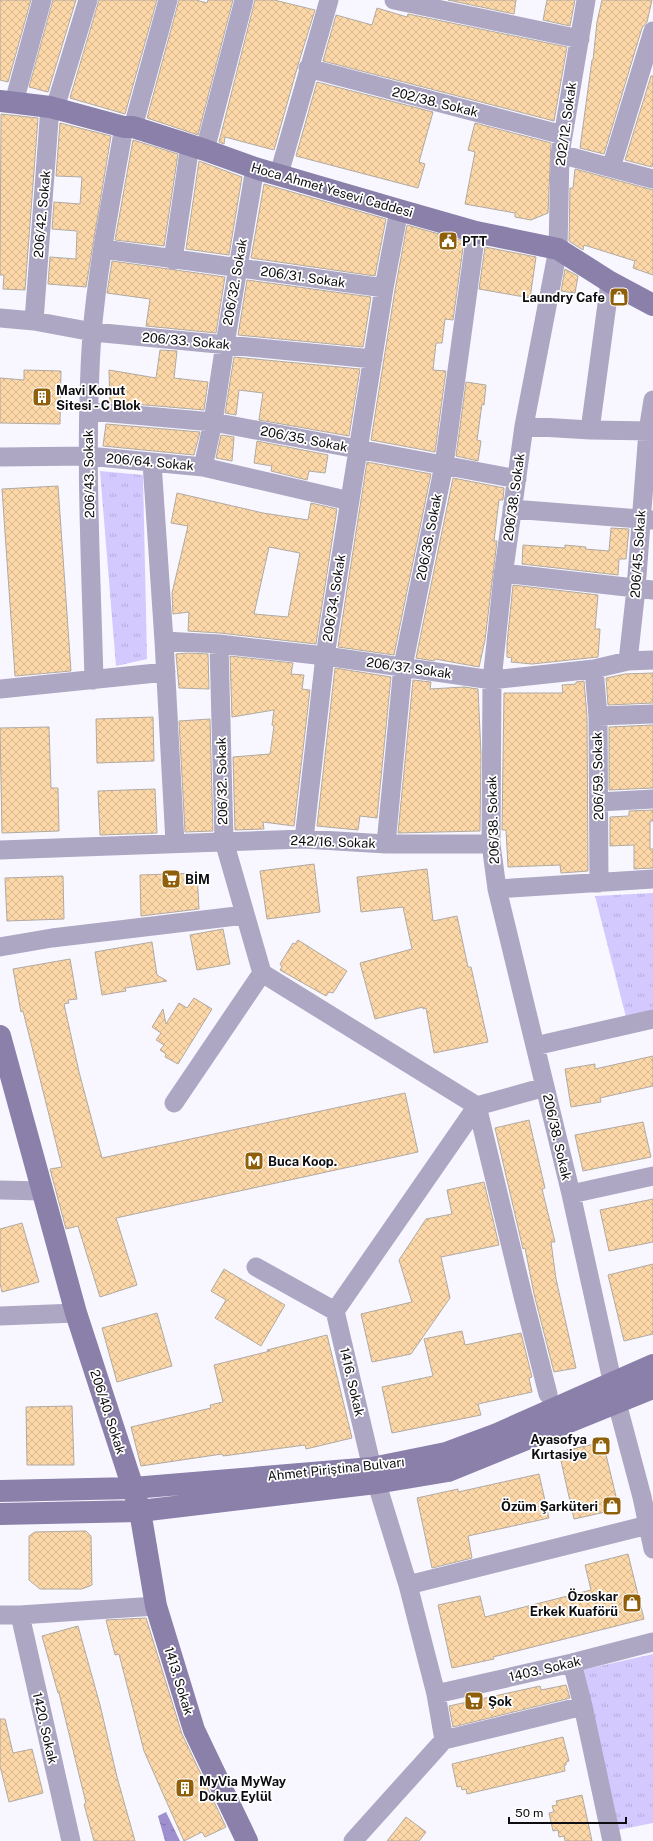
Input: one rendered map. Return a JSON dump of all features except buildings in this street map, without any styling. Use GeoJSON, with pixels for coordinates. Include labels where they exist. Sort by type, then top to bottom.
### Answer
{"type":"FeatureCollection","features":[{"type":"Feature","properties":{"kind":"main road","name":"Hoca Ahmet Yesevi Caddesi"},"geometry":{"type":"LineString","coordinates":[[7,101],[53,108],[128,127],[198,147],[255,168],[280,174],[399,210],[476,232],[558,250],[610,282],[653,305]]}},
{"type":"Feature","properties":{"kind":"main road"},"geometry":{"type":"LineString","coordinates":[[1,1046],[42,1192]]}},
{"type":"Feature","properties":{"kind":"main road","name":"206/40. Sokak"},"geometry":{"type":"LineString","coordinates":[[42,1192],[76,1313],[140,1511]]}},
{"type":"Feature","properties":{"kind":"main road","name":"Ahmet Piriştina Bulvarı"},"geometry":{"type":"LineString","coordinates":[[0,1491],[133,1488],[448,1471],[615,1392],[653,1365]]}},
{"type":"Feature","properties":{"kind":"main road","name":"Ahmet Piriştina Bulvarı"},"geometry":{"type":"LineString","coordinates":[[615,1392],[653,1388]]}},
{"type":"Feature","properties":{"kind":"main road","name":"Ahmet Piriştina Bulvarı"},"geometry":{"type":"LineString","coordinates":[[0,1514],[140,1511],[374,1475]]}},
{"type":"Feature","properties":{"kind":"main road","name":"1413. Sokak"},"geometry":{"type":"LineString","coordinates":[[140,1511],[156,1606],[194,1730],[247,1841]]}},
{"type":"Feature","properties":{"kind":"street"},"geometry":{"type":"LineString","coordinates":[[7,101],[42,0]]}},
{"type":"Feature","properties":{"kind":"street","name":"206/42. Sokak"},"geometry":{"type":"LineString","coordinates":[[34,320],[53,108],[88,0]]}},
{"type":"Feature","properties":{"kind":"street","name":"206/43. Sokak"},"geometry":{"type":"LineString","coordinates":[[94,680],[88,456],[92,332],[103,249],[128,127],[168,0]]}},
{"type":"Feature","properties":{"kind":"street"},"geometry":{"type":"LineString","coordinates":[[173,260],[198,147],[244,0]]}},
{"type":"Feature","properties":{"kind":"street"},"geometry":{"type":"LineString","coordinates":[[280,174],[308,68],[329,0]]}},
{"type":"Feature","properties":{"kind":"street"},"geometry":{"type":"LineString","coordinates":[[394,0],[580,39]]}},
{"type":"Feature","properties":{"kind":"street","name":"202/12. Sokak"},"geometry":{"type":"LineString","coordinates":[[558,250],[560,154],[586,0]]}},
{"type":"Feature","properties":{"kind":"street"},"geometry":{"type":"LineString","coordinates":[[611,168],[653,31]]}},
{"type":"Feature","properties":{"kind":"street","name":"202/38. Sokak"},"geometry":{"type":"LineString","coordinates":[[308,68],[563,134]]}},
{"type":"Feature","properties":{"kind":"street"},"geometry":{"type":"LineString","coordinates":[[560,154],[653,179]]}},
{"type":"Feature","properties":{"kind":"street","name":"206/32. Sokak"},"geometry":{"type":"LineString","coordinates":[[203,467],[213,422],[255,168]]}},
{"type":"Feature","properties":{"kind":"street","name":"206/34. Sokak"},"geometry":{"type":"LineString","coordinates":[[304,840],[325,656],[384,288],[399,210]]}},
{"type":"Feature","properties":{"kind":"street","name":"206/36. Sokak"},"geometry":{"type":"LineString","coordinates":[[386,844],[404,666],[444,465],[476,232]]}},
{"type":"Feature","properties":{"kind":"street","name":"206/31. Sokak"},"geometry":{"type":"LineString","coordinates":[[103,249],[173,260],[384,288]]}},
{"type":"Feature","properties":{"kind":"street","name":"206/38. Sokak"},"geometry":{"type":"LineString","coordinates":[[558,250],[524,426],[503,573],[492,680],[491,844],[497,889],[653,1549]]}},
{"type":"Feature","properties":{"kind":"street"},"geometry":{"type":"LineString","coordinates":[[590,430],[610,282]]}},
{"type":"Feature","properties":{"kind":"street","name":"206/33. Sokak"},"geometry":{"type":"LineString","coordinates":[[0,318],[34,320],[92,332],[373,359]]}},
{"type":"Feature","properties":{"kind":"street","name":"206/45. Sokak"},"geometry":{"type":"LineString","coordinates":[[628,661],[645,590],[650,431],[653,400]]}},
{"type":"Feature","properties":{"kind":"street","name":"206/35. Sokak"},"geometry":{"type":"LineString","coordinates":[[89,411],[213,422],[517,479]]}},
{"type":"Feature","properties":{"kind":"street"},"geometry":{"type":"LineString","coordinates":[[524,426],[590,430],[650,431]]}},
{"type":"Feature","properties":{"kind":"street","name":"206/64. Sokak"},"geometry":{"type":"LineString","coordinates":[[0,457],[88,456],[203,467],[350,501]]}},
{"type":"Feature","properties":{"kind":"street"},"geometry":{"type":"LineString","coordinates":[[152,463],[166,672],[175,843]]}},
{"type":"Feature","properties":{"kind":"street"},"geometry":{"type":"LineString","coordinates":[[512,509],[647,519]]}},
{"type":"Feature","properties":{"kind":"street"},"geometry":{"type":"LineString","coordinates":[[503,573],[645,590]]}},
{"type":"Feature","properties":{"kind":"street","name":"206/37. Sokak"},"geometry":{"type":"LineString","coordinates":[[164,641],[219,644],[325,656],[404,666],[492,680],[594,670],[628,661],[653,660]]}},
{"type":"Feature","properties":{"kind":"street","name":"206/32. Sokak"},"geometry":{"type":"LineString","coordinates":[[219,644],[224,841],[262,973]]}},
{"type":"Feature","properties":{"kind":"street","name":"206/59. Sokak"},"geometry":{"type":"LineString","coordinates":[[594,670],[598,716],[598,884]]}},
{"type":"Feature","properties":{"kind":"street"},"geometry":{"type":"LineString","coordinates":[[0,689],[166,672]]}},
{"type":"Feature","properties":{"kind":"street"},"geometry":{"type":"LineString","coordinates":[[598,716],[653,714]]}},
{"type":"Feature","properties":{"kind":"street"},"geometry":{"type":"LineString","coordinates":[[599,802],[653,799]]}},
{"type":"Feature","properties":{"kind":"street","name":"242/16. Sokak"},"geometry":{"type":"LineString","coordinates":[[0,850],[224,841],[304,840],[386,844],[491,844]]}},
{"type":"Feature","properties":{"kind":"street"},"geometry":{"type":"LineString","coordinates":[[497,889],[598,884],[653,879]]}},
{"type":"Feature","properties":{"kind":"street"},"geometry":{"type":"LineString","coordinates":[[0,947],[52,938],[245,915]]}},
{"type":"Feature","properties":{"kind":"street"},"geometry":{"type":"LineString","coordinates":[[174,1103],[262,973],[477,1106],[548,1394]]}},
{"type":"Feature","properties":{"kind":"street"},"geometry":{"type":"LineString","coordinates":[[535,1046],[653,1019]]}},
{"type":"Feature","properties":{"kind":"street"},"geometry":{"type":"LineString","coordinates":[[256,1268],[335,1311],[477,1106],[545,1087]]}},
{"type":"Feature","properties":{"kind":"street"},"geometry":{"type":"LineString","coordinates":[[570,1194],[653,1176]]}},
{"type":"Feature","properties":{"kind":"street"},"geometry":{"type":"LineString","coordinates":[[0,1190],[42,1192]]}},
{"type":"Feature","properties":{"kind":"street","name":"1416. Sokak"},"geometry":{"type":"LineString","coordinates":[[335,1311],[374,1475],[408,1585],[436,1694],[444,1740]]}},
{"type":"Feature","properties":{"kind":"street"},"geometry":{"type":"LineString","coordinates":[[0,1316],[76,1313]]}},
{"type":"Feature","properties":{"kind":"street"},"geometry":{"type":"LineString","coordinates":[[408,1585],[648,1526]]}},
{"type":"Feature","properties":{"kind":"street"},"geometry":{"type":"LineString","coordinates":[[0,1615],[156,1606]]}},
{"type":"Feature","properties":{"kind":"street","name":"1420. Sokak"},"geometry":{"type":"LineString","coordinates":[[20,1615],[71,1841]]}},
{"type":"Feature","properties":{"kind":"street","name":"1403. Sokak"},"geometry":{"type":"LineString","coordinates":[[436,1694],[572,1663],[653,1642]]}},
{"type":"Feature","properties":{"kind":"street"},"geometry":{"type":"LineString","coordinates":[[572,1663],[583,1706],[612,1841]]}},
{"type":"Feature","properties":{"kind":"street"},"geometry":{"type":"LineString","coordinates":[[353,1841],[444,1740],[583,1706]]}},
{"type":"Feature","properties":{"kind":"green space"},"geometry":{"type":"Polygon","coordinates":[[[100,471],[143,475],[147,659],[116,666],[100,471]]]}},
{"type":"Feature","properties":{"kind":"green space"},"geometry":{"type":"Polygon","coordinates":[[[653,893],[653,1014],[627,1021],[595,896],[653,893]]]}},
{"type":"Feature","properties":{"kind":"green space"},"geometry":{"type":"Polygon","coordinates":[[[653,1654],[653,1823],[618,1830],[582,1670],[653,1654]]]}},
{"type":"Feature","properties":{"kind":"water"},"geometry":{"type":"Polygon","coordinates":[[[166,1812],[180,1841],[165,1841],[158,1816],[166,1812]]]}},
{"type":"Feature","properties":{"kind":"place","name":"PTT"},"geometry":{"type":"Point","coordinates":[448,241]}},
{"type":"Feature","properties":{"kind":"place","name":"Laundry Cafe"},"geometry":{"type":"Point","coordinates":[619,297]}},
{"type":"Feature","properties":{"kind":"place","name":"Mavi Konut Sitesi - C Blok"},"geometry":{"type":"Point","coordinates":[42,397]}},
{"type":"Feature","properties":{"kind":"place","name":"BİM"},"geometry":{"type":"Point","coordinates":[171,879]}},
{"type":"Feature","properties":{"kind":"place","name":"Buca Koop."},"geometry":{"type":"Point","coordinates":[254,1161]}},
{"type":"Feature","properties":{"kind":"place","name":"Ayasofya Kırtasiye"},"geometry":{"type":"Point","coordinates":[601,1446]}},
{"type":"Feature","properties":{"kind":"place","name":"Özüm Şarküteri"},"geometry":{"type":"Point","coordinates":[612,1506]}},
{"type":"Feature","properties":{"kind":"place","name":"Özoskar Erkek Kuaförü"},"geometry":{"type":"Point","coordinates":[632,1603]}},
{"type":"Feature","properties":{"kind":"place","name":"Şok"},"geometry":{"type":"Point","coordinates":[474,1701]}},
{"type":"Feature","properties":{"kind":"place","name":"MyVia MyWay Dokuz Eylül"},"geometry":{"type":"Point","coordinates":[185,1788]}}]}
